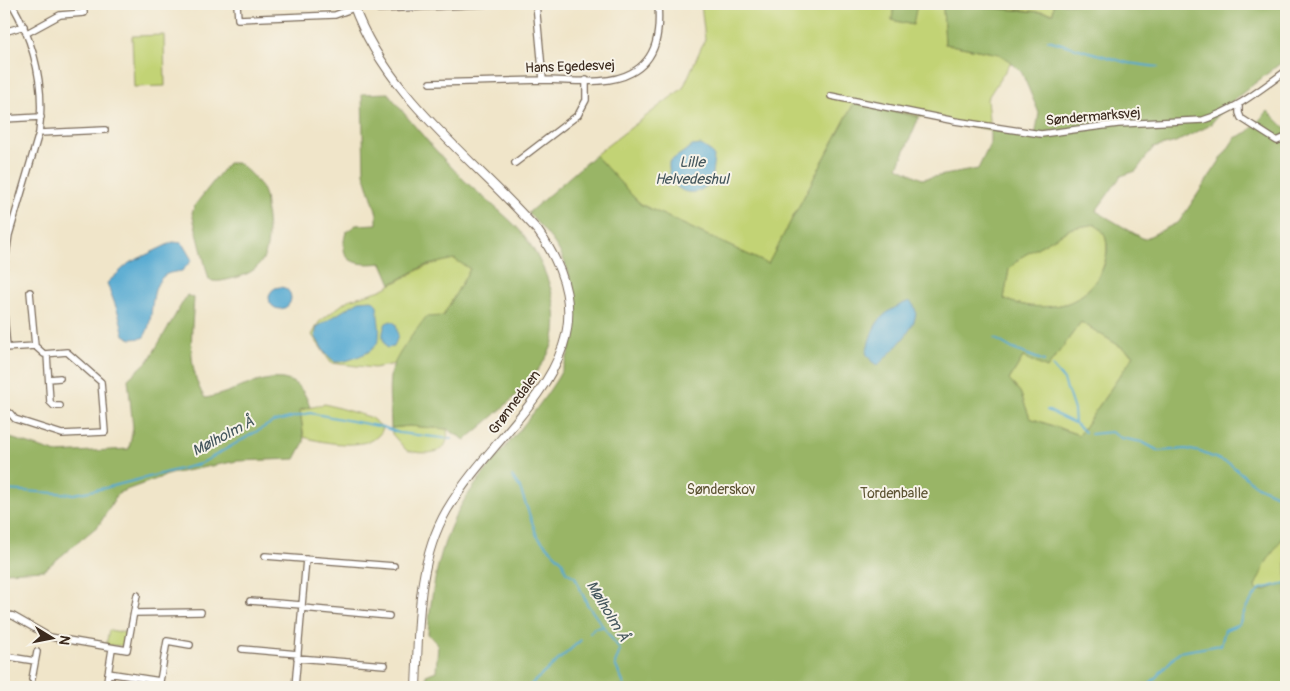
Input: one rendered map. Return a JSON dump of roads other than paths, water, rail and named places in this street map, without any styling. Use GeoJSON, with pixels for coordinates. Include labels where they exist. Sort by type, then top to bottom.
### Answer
{"type":"FeatureCollection","features":[{"type":"Feature","properties":{"kind":"street"},"geometry":{"type":"LineString","coordinates":[[4,268],[9,235],[39,133],[41,117],[38,70],[27,33],[12,4]]}},
{"type":"Feature","properties":{"kind":"street"},"geometry":{"type":"LineString","coordinates":[[27,33],[60,15],[84,14],[83,4]]}},
{"type":"Feature","properties":{"kind":"street","name":"Grønnedalen"},"geometry":{"type":"LineString","coordinates":[[237,4],[238,19],[335,14],[354,6],[378,55],[411,101],[538,231],[551,249],[559,266],[568,301],[567,332],[555,368],[541,390],[466,484],[447,511],[437,533],[426,566],[419,609],[416,687]]}},
{"type":"Feature","properties":{"kind":"street"},"geometry":{"type":"LineString","coordinates":[[379,9],[488,4]]}},
{"type":"Feature","properties":{"kind":"street"},"geometry":{"type":"LineString","coordinates":[[536,4],[543,80]]}},
{"type":"Feature","properties":{"kind":"street","name":"Hans Egedesvej"},"geometry":{"type":"LineString","coordinates":[[430,83],[586,80],[621,77],[643,64],[652,53],[660,25],[658,4]]}},
{"type":"Feature","properties":{"kind":"street"},"geometry":{"type":"LineString","coordinates":[[4,32],[24,26]]}},
{"type":"Feature","properties":{"kind":"street","name":"Søndermarksvej"},"geometry":{"type":"LineString","coordinates":[[831,96],[956,121],[1041,134],[1118,124],[1203,120],[1216,116],[1239,104],[1286,71]]}},
{"type":"Feature","properties":{"kind":"street"},"geometry":{"type":"LineString","coordinates":[[4,73],[5,94]]}},
{"type":"Feature","properties":{"kind":"street"},"geometry":{"type":"LineString","coordinates":[[515,164],[578,115],[586,100],[586,80]]}},
{"type":"Feature","properties":{"kind":"street"},"geometry":{"type":"LineString","coordinates":[[1239,104],[1238,113],[1241,118],[1277,142],[1286,137]]}},
{"type":"Feature","properties":{"kind":"street"},"geometry":{"type":"LineString","coordinates":[[4,119],[41,117]]}},
{"type":"Feature","properties":{"kind":"street"},"geometry":{"type":"LineString","coordinates":[[39,133],[105,130]]}},
{"type":"Feature","properties":{"kind":"street"},"geometry":{"type":"LineString","coordinates":[[4,411],[10,412],[15,418],[62,434],[105,432],[101,382],[67,352],[44,354],[35,346],[30,292]]}},
{"type":"Feature","properties":{"kind":"street"},"geometry":{"type":"LineString","coordinates":[[4,314],[5,347],[35,346]]}},
{"type":"Feature","properties":{"kind":"street"},"geometry":{"type":"LineString","coordinates":[[47,354],[50,402],[54,406],[60,406]]}},
{"type":"Feature","properties":{"kind":"street"},"geometry":{"type":"LineString","coordinates":[[49,379],[60,378]]}},
{"type":"Feature","properties":{"kind":"street"},"geometry":{"type":"LineString","coordinates":[[264,556],[394,566]]}},
{"type":"Feature","properties":{"kind":"street"},"geometry":{"type":"LineString","coordinates":[[295,687],[306,559]]}},
{"type":"Feature","properties":{"kind":"street"},"geometry":{"type":"LineString","coordinates":[[4,614],[13,616],[50,637],[127,650],[137,595]]}},
{"type":"Feature","properties":{"kind":"street"},"geometry":{"type":"LineString","coordinates":[[250,601],[389,616]]}},
{"type":"Feature","properties":{"kind":"street"},"geometry":{"type":"LineString","coordinates":[[134,613],[168,617],[201,612]]}},
{"type":"Feature","properties":{"kind":"street"},"geometry":{"type":"LineString","coordinates":[[108,673],[160,684],[167,641],[190,645]]}},
{"type":"Feature","properties":{"kind":"street"},"geometry":{"type":"LineString","coordinates":[[106,687],[112,648]]}},
{"type":"Feature","properties":{"kind":"street"},"geometry":{"type":"LineString","coordinates":[[242,649],[386,666]]}},
{"type":"Feature","properties":{"kind":"street"},"geometry":{"type":"LineString","coordinates":[[32,679],[37,652]]}},
{"type":"Feature","properties":{"kind":"street"},"geometry":{"type":"LineString","coordinates":[[4,656],[35,661]]}},
{"type":"Feature","properties":{"kind":"water","name":"Lille Helvedeshul"},"geometry":{"type":"Polygon","coordinates":[[[701,145],[709,150],[714,157],[711,182],[696,192],[682,190],[672,180],[669,172],[669,162],[692,146],[701,145]]]}},
{"type":"Feature","properties":{"kind":"water"},"geometry":{"type":"Polygon","coordinates":[[[173,242],[182,243],[192,260],[182,271],[167,274],[161,279],[156,286],[147,331],[143,338],[131,339],[124,335],[107,283],[129,263],[173,242]]]}},
{"type":"Feature","properties":{"kind":"water"},"geometry":{"type":"Polygon","coordinates":[[[280,287],[288,290],[291,298],[288,306],[280,309],[272,306],[269,298],[272,290],[280,287]]]}},
{"type":"Feature","properties":{"kind":"water"},"geometry":{"type":"Polygon","coordinates":[[[372,300],[377,305],[378,341],[370,351],[362,355],[346,361],[335,362],[325,353],[315,336],[317,327],[359,301],[372,300]]]}},
{"type":"Feature","properties":{"kind":"water"},"geometry":{"type":"Polygon","coordinates":[[[909,301],[915,308],[916,316],[907,334],[878,365],[872,362],[866,353],[875,326],[884,315],[909,301]]]}},
{"type":"Feature","properties":{"kind":"water"},"geometry":{"type":"Polygon","coordinates":[[[391,321],[396,324],[398,336],[394,347],[387,348],[383,339],[383,332],[386,323],[391,321]]]}},
{"type":"Feature","properties":{"kind":"waterway"},"geometry":{"type":"LineString","coordinates":[[1048,40],[1128,63],[1158,67]]}},
{"type":"Feature","properties":{"kind":"waterway"},"geometry":{"type":"LineString","coordinates":[[994,338],[1013,349],[1044,361]]}},
{"type":"Feature","properties":{"kind":"waterway"},"geometry":{"type":"LineString","coordinates":[[1052,366],[1064,380],[1074,410],[1075,423],[1085,432]]}},
{"type":"Feature","properties":{"kind":"waterway"},"geometry":{"type":"LineString","coordinates":[[1047,410],[1074,423]]}},
{"type":"Feature","properties":{"kind":"waterway","name":"Mølholm Å"},"geometry":{"type":"LineString","coordinates":[[4,490],[74,494],[105,488],[200,464],[273,422],[310,413],[383,427],[399,433],[452,439]]}},
{"type":"Feature","properties":{"kind":"waterway"},"geometry":{"type":"LineString","coordinates":[[1091,434],[1111,432],[1121,438],[1142,442],[1159,451],[1186,449],[1200,452],[1230,464],[1255,485],[1286,499]]}},
{"type":"Feature","properties":{"kind":"waterway","name":"Mølholm Å"},"geometry":{"type":"LineString","coordinates":[[512,476],[520,488],[537,536],[563,562],[566,572],[575,577],[587,604],[620,650],[615,664],[625,687]]}},
{"type":"Feature","properties":{"kind":"waterway","name":"Mølholm Å"},"geometry":{"type":"LineString","coordinates":[[1147,687],[1179,652],[1221,645],[1225,630],[1239,624],[1247,606],[1260,589],[1286,583]]}},
{"type":"Feature","properties":{"kind":"waterway"},"geometry":{"type":"LineString","coordinates":[[590,633],[594,628],[602,627]]}},
{"type":"Feature","properties":{"kind":"waterway"},"geometry":{"type":"LineString","coordinates":[[528,687],[581,640]]}},
{"type":"Feature","properties":{"kind":"park label","name":"Sønderskov"},"geometry":{"type":"Point","coordinates":[721,489]}},
{"type":"Feature","properties":{"kind":"park label","name":"Tordenballe"},"geometry":{"type":"Point","coordinates":[894,493]}}]}
